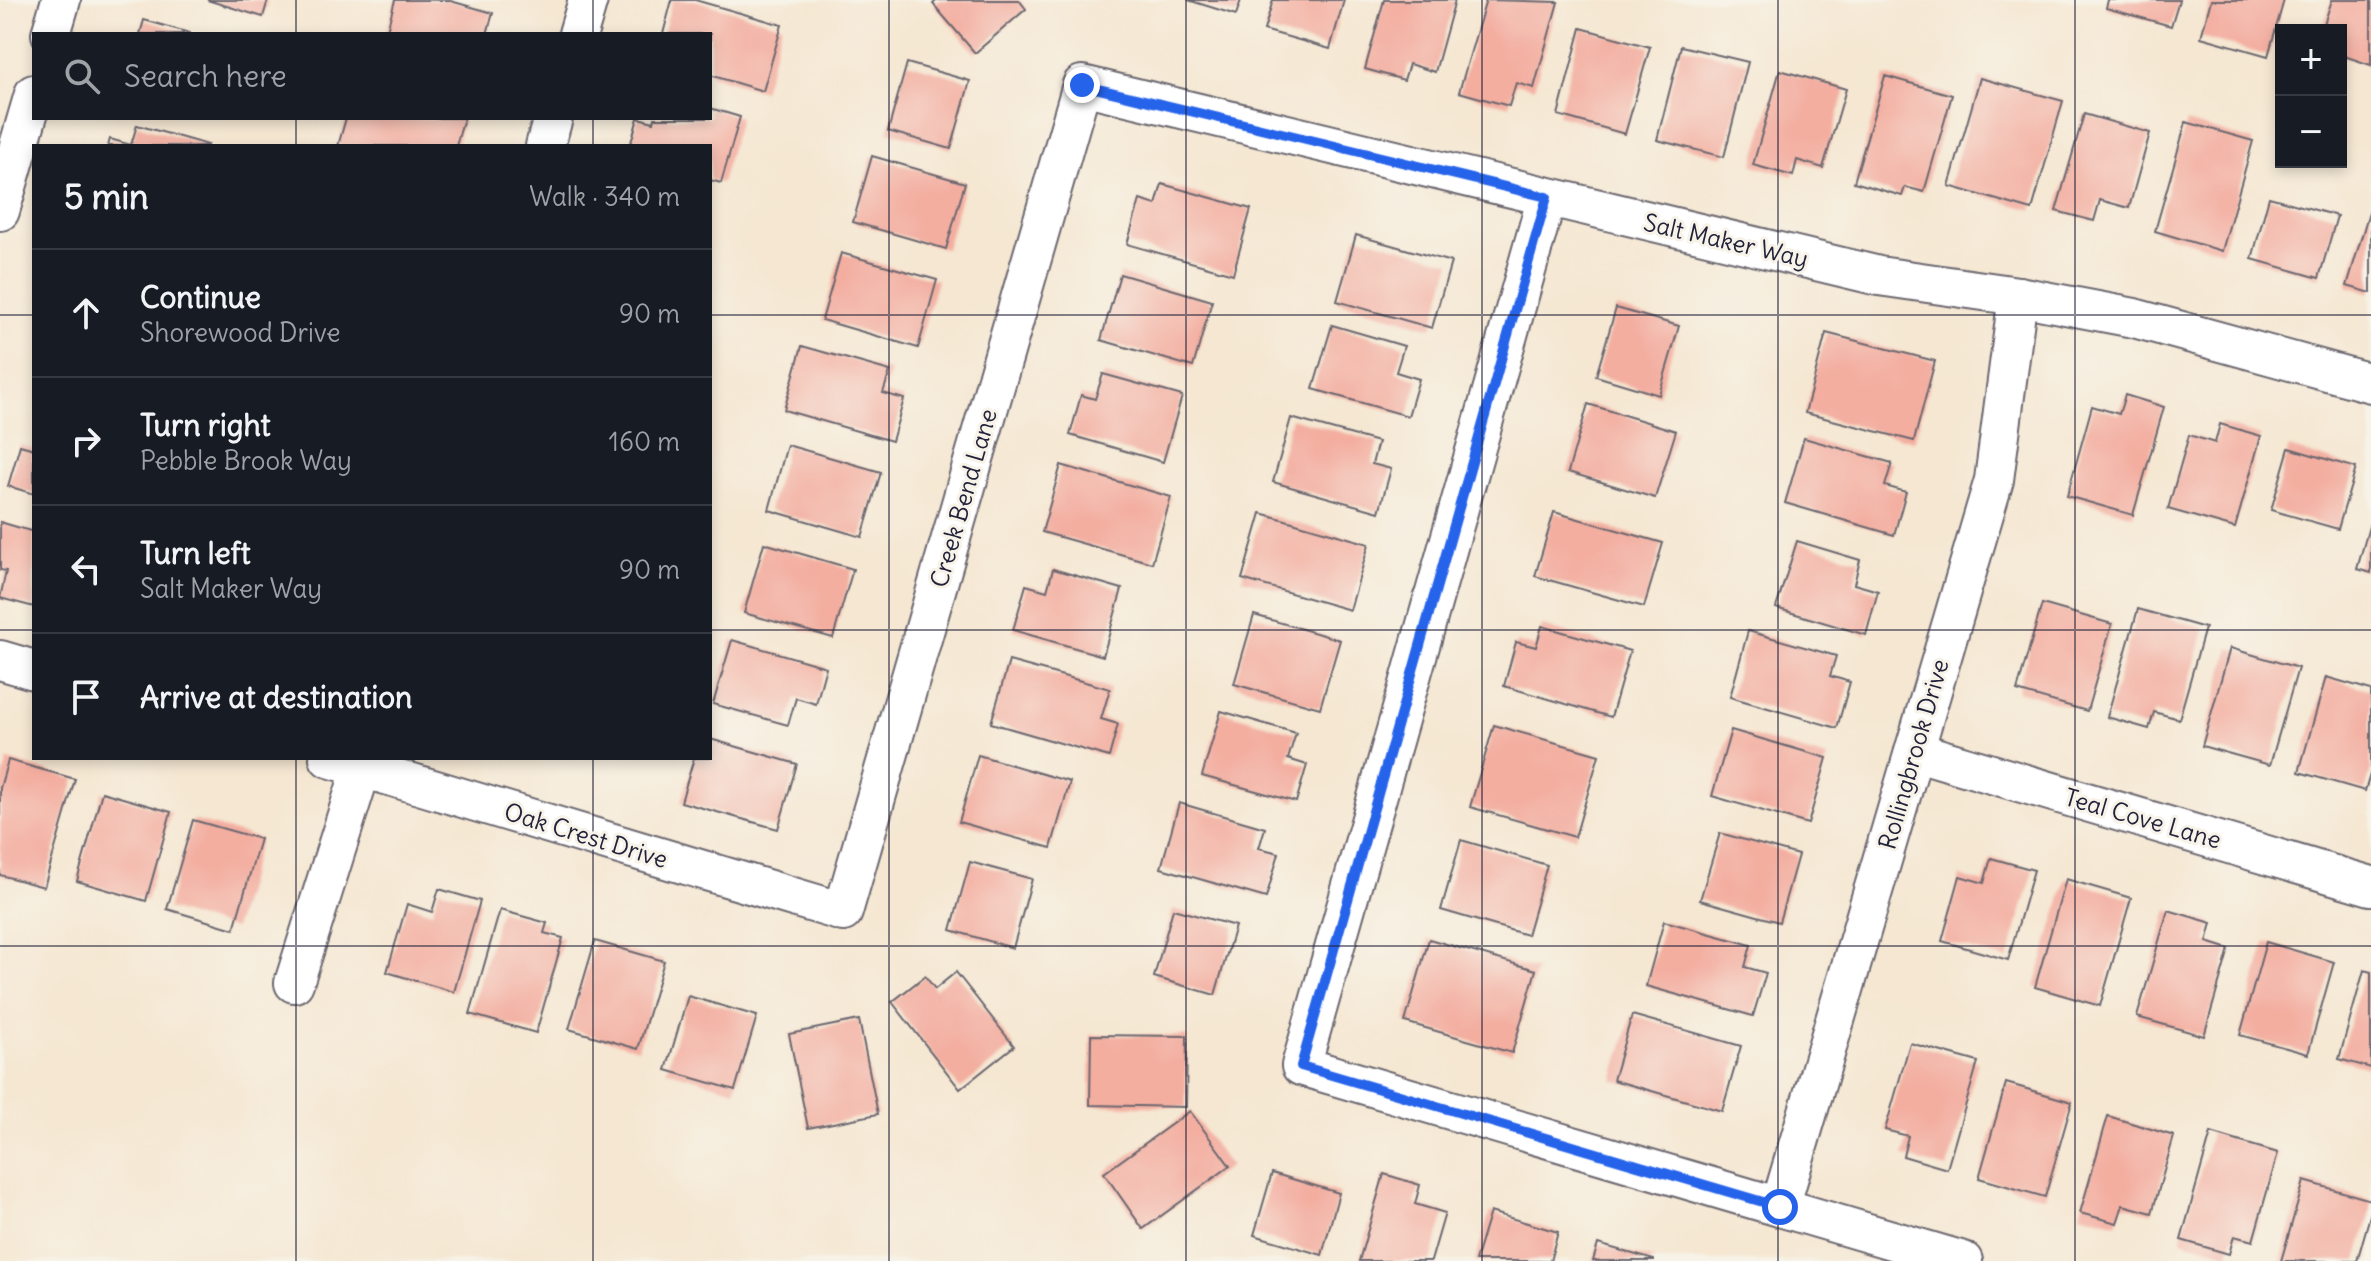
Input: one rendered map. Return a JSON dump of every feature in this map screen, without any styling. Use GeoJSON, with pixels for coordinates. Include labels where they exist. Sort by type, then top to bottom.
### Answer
{"type":"FeatureCollection","features":[{"type":"Feature","properties":{"kind":"street"},"geometry":{"type":"LineString","coordinates":[[52,32],[61,0]]}},
{"type":"Feature","properties":{"kind":"street"},"geometry":{"type":"LineString","coordinates":[[579,32],[588,0]]}},
{"type":"Feature","properties":{"kind":"street","name":"Salt Maker Way"},"geometry":{"type":"LineString","coordinates":[[1082,85],[1879,276],[2018,296],[2134,318],[2371,383]]}},
{"type":"Feature","properties":{"kind":"street","name":"Creek Bend Lane"},"geometry":{"type":"LineString","coordinates":[[843,912],[1082,85]]}},
{"type":"Feature","properties":{"kind":"street"},"geometry":{"type":"LineString","coordinates":[[0,211],[32,101]]}},
{"type":"Feature","properties":{"kind":"street"},"geometry":{"type":"LineString","coordinates":[[546,144],[552,120]]}},
{"type":"Feature","properties":{"kind":"street"},"geometry":{"type":"LineString","coordinates":[[1547,197],[1301,1066],[1963,1261]]}},
{"type":"Feature","properties":{"kind":"street","name":"Rollingbrook Drive"},"geometry":{"type":"LineString","coordinates":[[1780,1207],[1994,480],[2018,296]]}},
{"type":"Feature","properties":{"kind":"street"},"geometry":{"type":"LineString","coordinates":[[0,660],[32,669]]}},
{"type":"Feature","properties":{"kind":"street","name":"Teal Cove Lane"},"geometry":{"type":"LineString","coordinates":[[1914,751],[2371,886]]}},
{"type":"Feature","properties":{"kind":"street"},"geometry":{"type":"LineString","coordinates":[[294,983],[352,761]]}},
{"type":"Feature","properties":{"kind":"street","name":"Oak Crest Drive"},"geometry":{"type":"LineString","coordinates":[[352,761],[843,912]]}},
{"type":"Feature","properties":{"kind":"building"},"geometry":{"type":"Polygon","coordinates":[[[207,0],[268,0],[263,17],[207,0]]]}},
{"type":"Feature","properties":{"kind":"building"},"geometry":{"type":"Polygon","coordinates":[[[395,0],[447,0],[493,13],[488,32],[387,32],[395,0]]]}},
{"type":"Feature","properties":{"kind":"building"},"geometry":{"type":"Polygon","coordinates":[[[672,0],[695,0],[782,25],[763,91],[712,76],[712,32],[664,32],[672,0]]]}},
{"type":"Feature","properties":{"kind":"building"},"geometry":{"type":"Polygon","coordinates":[[[937,0],[1019,0],[1026,9],[975,53],[933,4],[937,0]]]}},
{"type":"Feature","properties":{"kind":"building"},"geometry":{"type":"Polygon","coordinates":[[[1188,0],[1241,0],[1236,15],[1188,0]]]}},
{"type":"Feature","properties":{"kind":"building"},"geometry":{"type":"Polygon","coordinates":[[[1273,0],[1344,0],[1330,49],[1264,30],[1273,0]]]}},
{"type":"Feature","properties":{"kind":"building"},"geometry":{"type":"Polygon","coordinates":[[[1384,0],[1455,0],[1435,72],[1409,64],[1404,80],[1365,69],[1384,0]]]}},
{"type":"Feature","properties":{"kind":"building"},"geometry":{"type":"Polygon","coordinates":[[[1486,0],[1558,2],[1534,88],[1516,83],[1509,106],[1459,92],[1486,0]]]}},
{"type":"Feature","properties":{"kind":"building"},"geometry":{"type":"Polygon","coordinates":[[[2108,0],[2179,0],[2171,26],[2106,8],[2108,0]]]}},
{"type":"Feature","properties":{"kind":"building"},"geometry":{"type":"Polygon","coordinates":[[[2211,0],[2284,0],[2268,56],[2201,37],[2211,0]]]}},
{"type":"Feature","properties":{"kind":"building"},"geometry":{"type":"Polygon","coordinates":[[[2332,0],[2371,0],[2371,65],[2347,57],[2347,24],[2324,24],[2332,0]]]}},
{"type":"Feature","properties":{"kind":"building"},"geometry":{"type":"Polygon","coordinates":[[[144,20],[186,32],[141,32],[144,20]]]}},
{"type":"Feature","properties":{"kind":"building"},"geometry":{"type":"Polygon","coordinates":[[[1581,28],[1650,47],[1625,134],[1558,115],[1581,28]]]}},
{"type":"Feature","properties":{"kind":"building"},"geometry":{"type":"Polygon","coordinates":[[[1681,46],[1748,62],[1724,157],[1657,140],[1681,46]]]}},
{"type":"Feature","properties":{"kind":"building"},"geometry":{"type":"Polygon","coordinates":[[[907,63],[970,81],[951,149],[888,131],[907,63]]]}},
{"type":"Feature","properties":{"kind":"building"},"geometry":{"type":"Polygon","coordinates":[[[1780,70],[1846,89],[1823,168],[1797,160],[1793,176],[1753,165],[1780,70]]]}},
{"type":"Feature","properties":{"kind":"building"},"geometry":{"type":"Polygon","coordinates":[[[1885,76],[1952,95],[1924,192],[1905,187],[1902,196],[1854,182],[1885,76]]]}},
{"type":"Feature","properties":{"kind":"building"},"geometry":{"type":"Polygon","coordinates":[[[1980,78],[2063,101],[2032,210],[1949,186],[1980,78]]]}},
{"type":"Feature","properties":{"kind":"building"},"geometry":{"type":"Polygon","coordinates":[[[712,109],[740,117],[721,183],[712,181],[712,144],[631,144],[637,120],[712,120],[712,109]]]}},
{"type":"Feature","properties":{"kind":"building"},"geometry":{"type":"Polygon","coordinates":[[[2084,114],[2150,133],[2129,208],[2100,200],[2094,221],[2056,211],[2084,114]]]}},
{"type":"Feature","properties":{"kind":"building"},"geometry":{"type":"Polygon","coordinates":[[[345,120],[463,120],[457,144],[339,144],[345,120]]]}},
{"type":"Feature","properties":{"kind":"building"},"geometry":{"type":"Polygon","coordinates":[[[2186,122],[2253,141],[2222,251],[2155,231],[2186,122]]]}},
{"type":"Feature","properties":{"kind":"building"},"geometry":{"type":"Polygon","coordinates":[[[137,125],[204,144],[131,144],[137,125]]]}},
{"type":"Feature","properties":{"kind":"building"},"geometry":{"type":"Polygon","coordinates":[[[110,139],[128,144],[109,144],[110,139]]]}},
{"type":"Feature","properties":{"kind":"building"},"geometry":{"type":"Polygon","coordinates":[[[872,156],[965,183],[946,249],[853,222],[872,156]]]}},
{"type":"Feature","properties":{"kind":"building"},"geometry":{"type":"Polygon","coordinates":[[[1162,184],[1251,209],[1233,274],[1127,244],[1140,200],[1156,205],[1162,184]]]}},
{"type":"Feature","properties":{"kind":"building"},"geometry":{"type":"Polygon","coordinates":[[[2269,197],[2337,216],[2319,278],[2252,259],[2269,197]]]}},
{"type":"Feature","properties":{"kind":"building"},"geometry":{"type":"Polygon","coordinates":[[[2371,205],[2371,293],[2347,286],[2371,205]]]}},
{"type":"Feature","properties":{"kind":"building"},"geometry":{"type":"Polygon","coordinates":[[[1356,235],[1451,262],[1432,328],[1337,301],[1356,235]]]}},
{"type":"Feature","properties":{"kind":"building"},"geometry":{"type":"Polygon","coordinates":[[[841,253],[937,280],[918,348],[822,320],[841,253]]]}},
{"type":"Feature","properties":{"kind":"building"},"geometry":{"type":"Polygon","coordinates":[[[1120,274],[1212,301],[1193,367],[1101,340],[1120,274]]]}},
{"type":"Feature","properties":{"kind":"building"},"geometry":{"type":"Polygon","coordinates":[[[1616,308],[1679,326],[1659,395],[1596,376],[1616,308]]]}},
{"type":"Feature","properties":{"kind":"building"},"geometry":{"type":"Polygon","coordinates":[[[1332,325],[1404,346],[1396,372],[1419,379],[1408,416],[1313,389],[1332,325]]]}},
{"type":"Feature","properties":{"kind":"building"},"geometry":{"type":"Polygon","coordinates":[[[1826,333],[1935,361],[1914,441],[1805,413],[1826,333]]]}},
{"type":"Feature","properties":{"kind":"building"},"geometry":{"type":"Polygon","coordinates":[[[802,346],[890,371],[883,393],[904,399],[892,441],[784,410],[802,346]]]}},
{"type":"Feature","properties":{"kind":"building"},"geometry":{"type":"Polygon","coordinates":[[[1103,374],[1182,396],[1163,462],[1070,435],[1081,395],[1095,399],[1103,374]]]}},
{"type":"Feature","properties":{"kind":"building"},"geometry":{"type":"Polygon","coordinates":[[[2125,395],[2164,407],[2133,515],[2067,496],[2092,406],[2119,414],[2125,395]]]}},
{"type":"Feature","properties":{"kind":"building"},"geometry":{"type":"Polygon","coordinates":[[[1588,404],[1676,431],[1655,498],[1568,472],[1588,404]]]}},
{"type":"Feature","properties":{"kind":"building"},"geometry":{"type":"Polygon","coordinates":[[[1291,418],[1378,442],[1372,464],[1391,469],[1379,512],[1273,482],[1291,418]]]}},
{"type":"Feature","properties":{"kind":"building"},"geometry":{"type":"Polygon","coordinates":[[[2220,424],[2261,436],[2235,528],[2168,509],[2189,435],[2215,443],[2220,424]]]}},
{"type":"Feature","properties":{"kind":"building"},"geometry":{"type":"Polygon","coordinates":[[[1804,438],[1892,463],[1885,486],[1906,492],[1894,535],[1785,503],[1804,438]]]}},
{"type":"Feature","properties":{"kind":"building"},"geometry":{"type":"Polygon","coordinates":[[[20,445],[32,448],[32,493],[8,486],[20,445]]]}},
{"type":"Feature","properties":{"kind":"building"},"geometry":{"type":"Polygon","coordinates":[[[787,445],[881,472],[862,537],[769,510],[787,445]]]}},
{"type":"Feature","properties":{"kind":"building"},"geometry":{"type":"Polygon","coordinates":[[[2289,448],[2356,468],[2338,529],[2271,510],[2289,448]]]}},
{"type":"Feature","properties":{"kind":"building"},"geometry":{"type":"Polygon","coordinates":[[[1061,465],[1171,497],[1152,563],[1042,532],[1061,465]]]}},
{"type":"Feature","properties":{"kind":"building"},"geometry":{"type":"Polygon","coordinates":[[[1554,512],[1663,543],[1644,607],[1535,576],[1554,512]]]}},
{"type":"Feature","properties":{"kind":"building"},"geometry":{"type":"Polygon","coordinates":[[[1261,513],[1369,544],[1350,610],[1242,579],[1261,513]]]}},
{"type":"Feature","properties":{"kind":"building"},"geometry":{"type":"Polygon","coordinates":[[[0,522],[32,531],[32,606],[0,598],[6,571],[0,570],[0,522]]]}},
{"type":"Feature","properties":{"kind":"building"},"geometry":{"type":"Polygon","coordinates":[[[2371,523],[2371,573],[2357,569],[2371,523]]]}},
{"type":"Feature","properties":{"kind":"building"},"geometry":{"type":"Polygon","coordinates":[[[1797,541],[1860,560],[1854,584],[1878,591],[1866,635],[1776,608],[1797,541]]]}},
{"type":"Feature","properties":{"kind":"building"},"geometry":{"type":"Polygon","coordinates":[[[764,543],[853,569],[833,638],[744,613],[764,543]]]}},
{"type":"Feature","properties":{"kind":"building"},"geometry":{"type":"Polygon","coordinates":[[[1053,569],[1122,589],[1103,656],[1013,630],[1026,585],[1047,591],[1053,569]]]}},
{"type":"Feature","properties":{"kind":"building"},"geometry":{"type":"Polygon","coordinates":[[[2042,604],[2112,624],[2087,711],[2017,691],[2042,604]]]}},
{"type":"Feature","properties":{"kind":"building"},"geometry":{"type":"Polygon","coordinates":[[[2138,609],[2205,628],[2179,719],[2154,712],[2149,729],[2107,717],[2138,609]]]}},
{"type":"Feature","properties":{"kind":"building"},"geometry":{"type":"Polygon","coordinates":[[[1254,615],[1340,640],[1320,708],[1234,684],[1254,615]]]}},
{"type":"Feature","properties":{"kind":"building"},"geometry":{"type":"Polygon","coordinates":[[[1542,626],[1630,651],[1611,717],[1504,686],[1516,642],[1536,647],[1542,626]]]}},
{"type":"Feature","properties":{"kind":"building"},"geometry":{"type":"Polygon","coordinates":[[[1748,631],[1836,656],[1830,676],[1850,682],[1837,728],[1730,697],[1748,631]]]}},
{"type":"Feature","properties":{"kind":"building"},"geometry":{"type":"Polygon","coordinates":[[[732,640],[826,667],[816,704],[796,698],[788,725],[713,704],[732,640]]]}},
{"type":"Feature","properties":{"kind":"building"},"geometry":{"type":"Polygon","coordinates":[[[2230,648],[2298,668],[2270,765],[2202,746],[2230,648]]]}},
{"type":"Feature","properties":{"kind":"building"},"geometry":{"type":"Polygon","coordinates":[[[1009,661],[1110,689],[1101,719],[1118,724],[1109,757],[991,723],[1009,661]]]}},
{"type":"Feature","properties":{"kind":"building"},"geometry":{"type":"Polygon","coordinates":[[[2326,677],[2371,690],[2371,771],[2365,791],[2299,772],[2326,677]]]}},
{"type":"Feature","properties":{"kind":"building"},"geometry":{"type":"Polygon","coordinates":[[[1221,711],[1296,733],[1288,759],[1307,765],[1296,802],[1202,776],[1221,711]]]}},
{"type":"Feature","properties":{"kind":"building"},"geometry":{"type":"Polygon","coordinates":[[[1494,725],[1599,755],[1575,837],[1470,807],[1494,725]]]}},
{"type":"Feature","properties":{"kind":"building"},"geometry":{"type":"Polygon","coordinates":[[[1731,730],[1827,758],[1808,824],[1712,796],[1731,730]]]}},
{"type":"Feature","properties":{"kind":"building"},"geometry":{"type":"Polygon","coordinates":[[[712,740],[797,764],[778,829],[681,802],[693,760],[712,760],[712,740]]]}},
{"type":"Feature","properties":{"kind":"building"},"geometry":{"type":"Polygon","coordinates":[[[978,755],[1070,782],[1051,848],[959,822],[978,755]]]}},
{"type":"Feature","properties":{"kind":"building"},"geometry":{"type":"Polygon","coordinates":[[[8,760],[75,779],[44,887],[0,875],[0,788],[8,760]]]}},
{"type":"Feature","properties":{"kind":"building"},"geometry":{"type":"Polygon","coordinates":[[[102,792],[171,812],[146,901],[77,881],[102,792]]]}},
{"type":"Feature","properties":{"kind":"building"},"geometry":{"type":"Polygon","coordinates":[[[1179,803],[1265,828],[1259,848],[1279,853],[1266,898],[1161,868],[1179,803]]]}},
{"type":"Feature","properties":{"kind":"building"},"geometry":{"type":"Polygon","coordinates":[[[193,820],[260,839],[234,929],[167,909],[193,820]]]}},
{"type":"Feature","properties":{"kind":"building"},"geometry":{"type":"Polygon","coordinates":[[[1720,833],[1798,855],[1779,922],[1700,900],[1720,833]]]}},
{"type":"Feature","properties":{"kind":"building"},"geometry":{"type":"Polygon","coordinates":[[[1461,840],[1547,865],[1527,935],[1441,910],[1461,840]]]}},
{"type":"Feature","properties":{"kind":"building"},"geometry":{"type":"Polygon","coordinates":[[[1991,858],[2034,870],[2008,960],[1942,941],[1960,876],[1984,883],[1991,858]]]}},
{"type":"Feature","properties":{"kind":"building"},"geometry":{"type":"Polygon","coordinates":[[[970,862],[1032,879],[1013,948],[951,930],[970,862]]]}},
{"type":"Feature","properties":{"kind":"building"},"geometry":{"type":"Polygon","coordinates":[[[2066,879],[2131,898],[2100,1006],[2035,987],[2066,879]]]}},
{"type":"Feature","properties":{"kind":"building"},"geometry":{"type":"Polygon","coordinates":[[[439,889],[480,901],[454,992],[387,972],[407,904],[432,912],[439,889]]]}},
{"type":"Feature","properties":{"kind":"building"},"geometry":{"type":"Polygon","coordinates":[[[1173,909],[1235,926],[1215,995],[1154,977],[1173,909]]]}},
{"type":"Feature","properties":{"kind":"building"},"geometry":{"type":"Polygon","coordinates":[[[500,910],[547,923],[544,933],[563,938],[536,1033],[470,1014],[500,910]]]}},
{"type":"Feature","properties":{"kind":"building"},"geometry":{"type":"Polygon","coordinates":[[[2168,910],[2212,923],[2207,942],[2229,949],[2204,1036],[2137,1017],[2168,910]]]}},
{"type":"Feature","properties":{"kind":"building"},"geometry":{"type":"Polygon","coordinates":[[[1664,921],[1751,945],[1745,967],[1766,973],[1753,1016],[1646,986],[1664,921]]]}},
{"type":"Feature","properties":{"kind":"building"},"geometry":{"type":"Polygon","coordinates":[[[1429,939],[1536,970],[1512,1053],[1405,1022],[1429,939]]]}},
{"type":"Feature","properties":{"kind":"building"},"geometry":{"type":"Polygon","coordinates":[[[595,941],[664,961],[638,1049],[569,1029],[595,941]]]}},
{"type":"Feature","properties":{"kind":"building"},"geometry":{"type":"Polygon","coordinates":[[[2266,942],[2334,962],[2308,1054],[2240,1035],[2266,942]]]}},
{"type":"Feature","properties":{"kind":"building"},"geometry":{"type":"Polygon","coordinates":[[[2364,970],[2371,972],[2371,1068],[2339,1059],[2364,970]]]}},
{"type":"Feature","properties":{"kind":"building"},"geometry":{"type":"Polygon","coordinates":[[[956,972],[1014,1046],[960,1089],[892,1002],[925,976],[935,989],[956,972]]]}},
{"type":"Feature","properties":{"kind":"building"},"geometry":{"type":"Polygon","coordinates":[[[688,996],[757,1016],[735,1090],[666,1070],[688,996]]]}},
{"type":"Feature","properties":{"kind":"building"},"geometry":{"type":"Polygon","coordinates":[[[1632,1015],[1741,1046],[1722,1111],[1613,1080],[1632,1015]]]}},
{"type":"Feature","properties":{"kind":"building"},"geometry":{"type":"Polygon","coordinates":[[[859,1020],[878,1114],[808,1128],[789,1034],[859,1020]]]}},
{"type":"Feature","properties":{"kind":"building"},"geometry":{"type":"Polygon","coordinates":[[[1091,1035],[1187,1036],[1186,1107],[1090,1105],[1091,1035]]]}},
{"type":"Feature","properties":{"kind":"building"},"geometry":{"type":"Polygon","coordinates":[[[1910,1043],[1978,1062],[1947,1169],[1903,1156],[1908,1136],[1885,1130],[1910,1043]]]}},
{"type":"Feature","properties":{"kind":"building"},"geometry":{"type":"Polygon","coordinates":[[[2006,1083],[2072,1102],[2045,1197],[1979,1178],[2006,1083]]]}},
{"type":"Feature","properties":{"kind":"building"},"geometry":{"type":"Polygon","coordinates":[[[1190,1111],[1230,1166],[1143,1229],[1104,1173],[1190,1111]]]}},
{"type":"Feature","properties":{"kind":"building"},"geometry":{"type":"Polygon","coordinates":[[[2108,1116],[2174,1136],[2152,1213],[2123,1205],[2117,1223],[2080,1213],[2108,1116]]]}},
{"type":"Feature","properties":{"kind":"building"},"geometry":{"type":"Polygon","coordinates":[[[2211,1133],[2278,1153],[2253,1241],[2234,1236],[2229,1254],[2181,1240],[2211,1133]]]}},
{"type":"Feature","properties":{"kind":"building"},"geometry":{"type":"Polygon","coordinates":[[[1272,1173],[1339,1193],[1322,1255],[1254,1235],[1272,1173]]]}},
{"type":"Feature","properties":{"kind":"building"},"geometry":{"type":"Polygon","coordinates":[[[1384,1174],[1420,1185],[1415,1204],[1445,1213],[1431,1261],[1359,1261],[1384,1174]]]}},
{"type":"Feature","properties":{"kind":"building"},"geometry":{"type":"Polygon","coordinates":[[[2304,1181],[2371,1200],[2371,1212],[2357,1261],[2281,1261],[2304,1181]]]}},
{"type":"Feature","properties":{"kind":"building"},"geometry":{"type":"Polygon","coordinates":[[[1490,1212],[1558,1232],[1550,1261],[1475,1261],[1490,1212]]]}},
{"type":"Feature","properties":{"kind":"building"},"geometry":{"type":"Polygon","coordinates":[[[1598,1244],[1654,1260],[1654,1261],[1593,1261],[1598,1244]]]}},
{"type":"Feature","properties":{"kind":"route"},"geometry":{"type":"LineString","coordinates":[[1082,85],[1547,197],[1301,1066],[1780,1207]]}}]}
